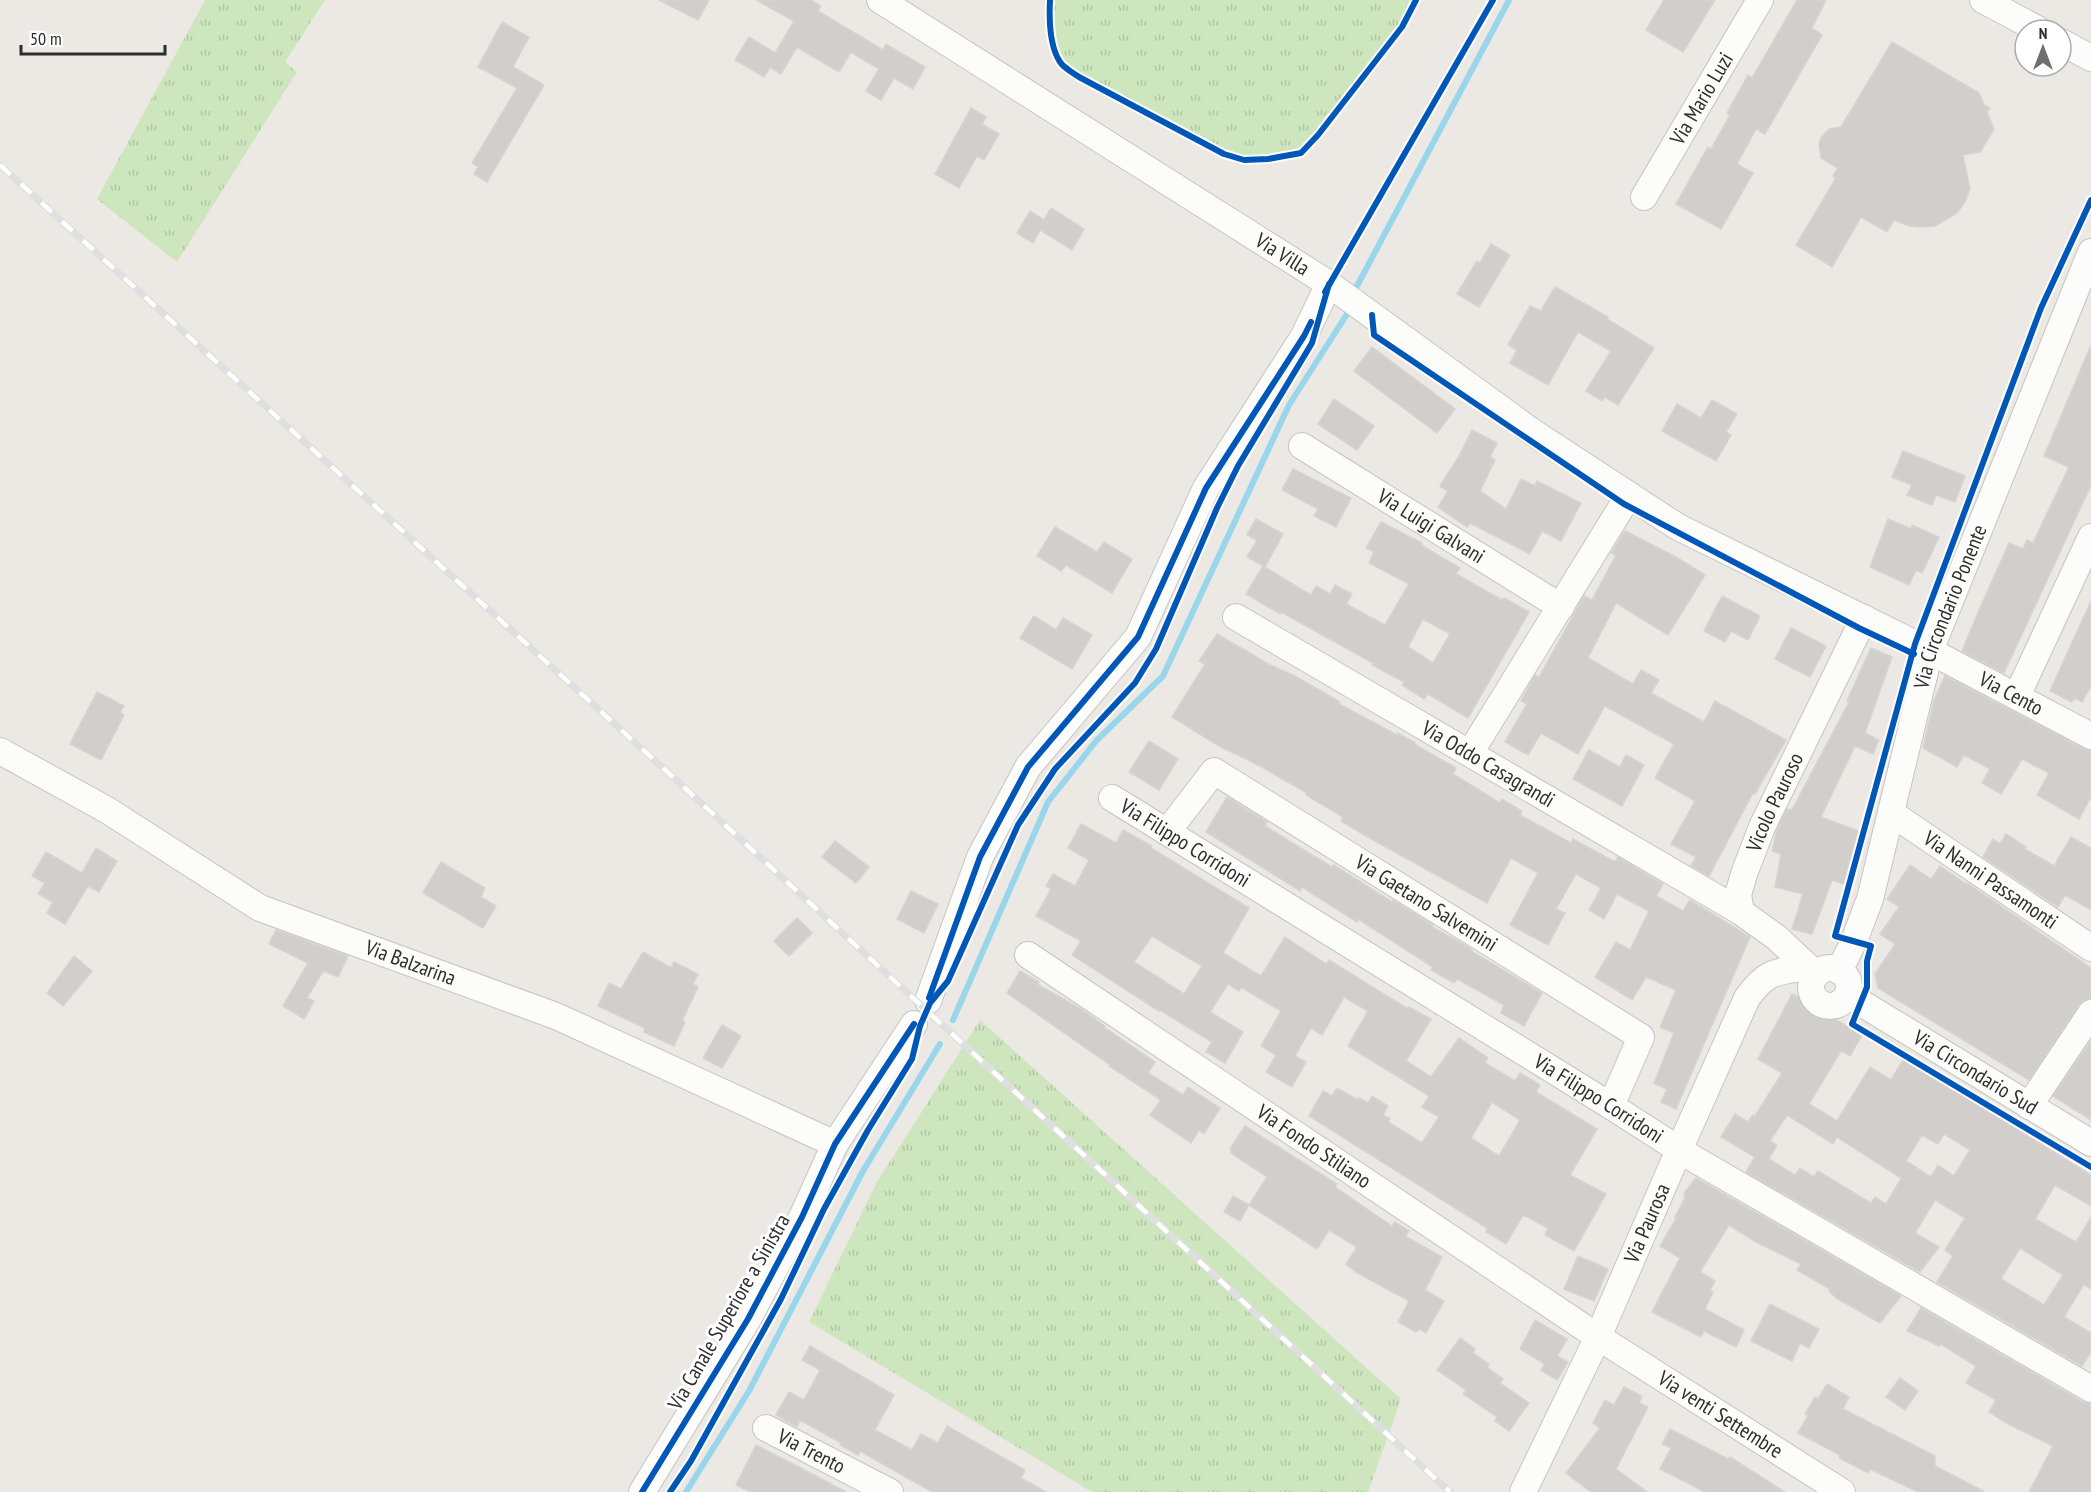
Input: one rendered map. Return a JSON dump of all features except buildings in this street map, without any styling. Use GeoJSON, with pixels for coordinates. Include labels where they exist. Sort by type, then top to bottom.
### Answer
{"type":"FeatureCollection","features":[{"type":"Feature","properties":{"kind":"street","name":"Via Villa"},"geometry":{"type":"LineString","coordinates":[[880,0],[1329,284],[1534,433],[1678,527],[1930,651]]}},
{"type":"Feature","properties":{"kind":"street","name":"Via Mario Luzi"},"geometry":{"type":"LineString","coordinates":[[1644,197],[1760,0]]}},
{"type":"Feature","properties":{"kind":"street"},"geometry":{"type":"LineString","coordinates":[[1983,0],[2017,18]]}},
{"type":"Feature","properties":{"kind":"street"},"geometry":{"type":"LineString","coordinates":[[2073,48],[2091,58]]}},
{"type":"Feature","properties":{"kind":"street","name":"Via Circondario Ponente"},"geometry":{"type":"LineString","coordinates":[[1821,970],[1854,941],[1870,899],[1930,651],[2091,252]]}},
{"type":"Feature","properties":{"kind":"street"},"geometry":{"type":"LineString","coordinates":[[928,1001],[980,857],[1028,766],[1138,637],[1206,488],[1304,336],[1329,284]]}},
{"type":"Feature","properties":{"kind":"street","name":"Via Luigi Galvani"},"geometry":{"type":"LineString","coordinates":[[1302,446],[1561,607]]}},
{"type":"Feature","properties":{"kind":"street"},"geometry":{"type":"LineString","coordinates":[[1470,753],[1629,495]]}},
{"type":"Feature","properties":{"kind":"street"},"geometry":{"type":"LineString","coordinates":[[2017,696],[2091,537]]}},
{"type":"Feature","properties":{"kind":"street","name":"Via Oddo Casagrandi"},"geometry":{"type":"LineString","coordinates":[[1236,617],[1741,912]]}},
{"type":"Feature","properties":{"kind":"street","name":"Vicolo Pauroso"},"geometry":{"type":"LineString","coordinates":[[1741,912],[1738,895],[1762,827],[1864,618]]}},
{"type":"Feature","properties":{"kind":"street","name":"Via Cento"},"geometry":{"type":"LineString","coordinates":[[1930,651],[2091,736]]}},
{"type":"Feature","properties":{"kind":"street","name":"Via Balzarina"},"geometry":{"type":"LineString","coordinates":[[0,751],[107,810],[260,908],[556,1016],[835,1144]]}},
{"type":"Feature","properties":{"kind":"street","name":"Via Gaetano Salvemini"},"geometry":{"type":"LineString","coordinates":[[1167,832],[1214,771],[1641,1038],[1611,1106]]}},
{"type":"Feature","properties":{"kind":"street","name":"Via Filippo Corridoni"},"geometry":{"type":"LineString","coordinates":[[1112,798],[1679,1150],[2089,1382]]}},
{"type":"Feature","properties":{"kind":"street","name":"Via Nanni Passamonti"},"geometry":{"type":"LineString","coordinates":[[1891,813],[2091,948]]}},
{"type":"Feature","properties":{"kind":"street"},"geometry":{"type":"LineString","coordinates":[[1741,912],[1821,970],[1848,982],[1848,990],[1852,999],[1830,1006],[1818,1002],[1811,985],[1821,970]]}},
{"type":"Feature","properties":{"kind":"street","name":"Via Fondo Stiliano"},"geometry":{"type":"LineString","coordinates":[[1028,955],[1598,1337]]}},
{"type":"Feature","properties":{"kind":"street","name":"Via Paurosa"},"geometry":{"type":"LineString","coordinates":[[1523,1492],[1598,1337],[1747,998],[1759,982],[1777,972],[1821,970]]}},
{"type":"Feature","properties":{"kind":"street","name":"Via Circondario Sud"},"geometry":{"type":"LineString","coordinates":[[1852,999],[2091,1143]]}},
{"type":"Feature","properties":{"kind":"street"},"geometry":{"type":"LineString","coordinates":[[2030,1106],[2091,1013]]}},
{"type":"Feature","properties":{"kind":"street","name":"Via Canale Superiore a Sinistra"},"geometry":{"type":"LineString","coordinates":[[642,1492],[748,1319],[802,1217],[835,1144],[914,1024]]}},
{"type":"Feature","properties":{"kind":"street","name":"Via venti Settembre"},"geometry":{"type":"LineString","coordinates":[[1598,1337],[1842,1492]]}},
{"type":"Feature","properties":{"kind":"street","name":"Via Trento"},"geometry":{"type":"LineString","coordinates":[[766,1428],[890,1492]]}},
{"type":"Feature","properties":{"kind":"green space"},"geometry":{"type":"Polygon","coordinates":[[[205,0],[325,0],[285,62],[297,72],[177,262],[97,199],[205,0]]]}},
{"type":"Feature","properties":{"kind":"green space"},"geometry":{"type":"Polygon","coordinates":[[[1050,0],[1416,0],[1402,27],[1318,135],[1301,153],[1268,159],[1244,160],[1224,154],[1066,68],[1056,55],[1052,40],[1050,0]]]}},
{"type":"Feature","properties":{"kind":"green space"},"geometry":{"type":"Polygon","coordinates":[[[980,1020],[1401,1399],[1368,1492],[1092,1492],[809,1322],[877,1182],[980,1020]]]}},
{"type":"Feature","properties":{"kind":"waterway"},"geometry":{"type":"LineString","coordinates":[[1357,286],[1509,0]]}},
{"type":"Feature","properties":{"kind":"waterway"},"geometry":{"type":"LineString","coordinates":[[953,1020],[1048,802],[1096,741],[1163,676],[1289,405],[1347,314]]}},
{"type":"Feature","properties":{"kind":"waterway"},"geometry":{"type":"LineString","coordinates":[[686,1492],[749,1391],[863,1171],[940,1044]]}},
{"type":"Feature","properties":{"kind":"railway"},"geometry":{"type":"LineString","coordinates":[[0,165],[674,778],[1450,1492]]}},
{"type":"Feature","properties":{"kind":"cycle path"},"geometry":{"type":"LineString","coordinates":[[1050,0],[1052,40],[1056,55],[1066,68],[1224,154],[1244,160],[1268,159],[1301,153],[1318,135],[1402,27],[1416,0]]}},
{"type":"Feature","properties":{"kind":"cycle path"},"geometry":{"type":"LineString","coordinates":[[1325,292],[1493,0]]}},
{"type":"Feature","properties":{"kind":"cycle path"},"geometry":{"type":"LineString","coordinates":[[2091,200],[2041,308],[1915,644],[1835,936],[1871,946],[1867,961],[1867,987],[1852,1024],[2091,1167]]}},
{"type":"Feature","properties":{"kind":"cycle path"},"geometry":{"type":"LineString","coordinates":[[670,1492],[691,1461],[781,1299],[824,1209],[868,1130],[912,1059],[920,1026],[930,1003],[948,981],[1018,825],[1055,769],[1135,683],[1156,649],[1217,508],[1238,466],[1312,343],[1329,284]]}},
{"type":"Feature","properties":{"kind":"cycle path"},"geometry":{"type":"LineString","coordinates":[[1372,315],[1374,335],[1624,504],[1859,628],[1914,654]]}},
{"type":"Feature","properties":{"kind":"cycle path"},"geometry":{"type":"LineString","coordinates":[[929,998],[980,857],[1028,767],[1138,637],[1206,488],[1311,322]]}},
{"type":"Feature","properties":{"kind":"cycle path"},"geometry":{"type":"LineString","coordinates":[[642,1492],[748,1319],[802,1217],[835,1144],[914,1024]]}}]}
